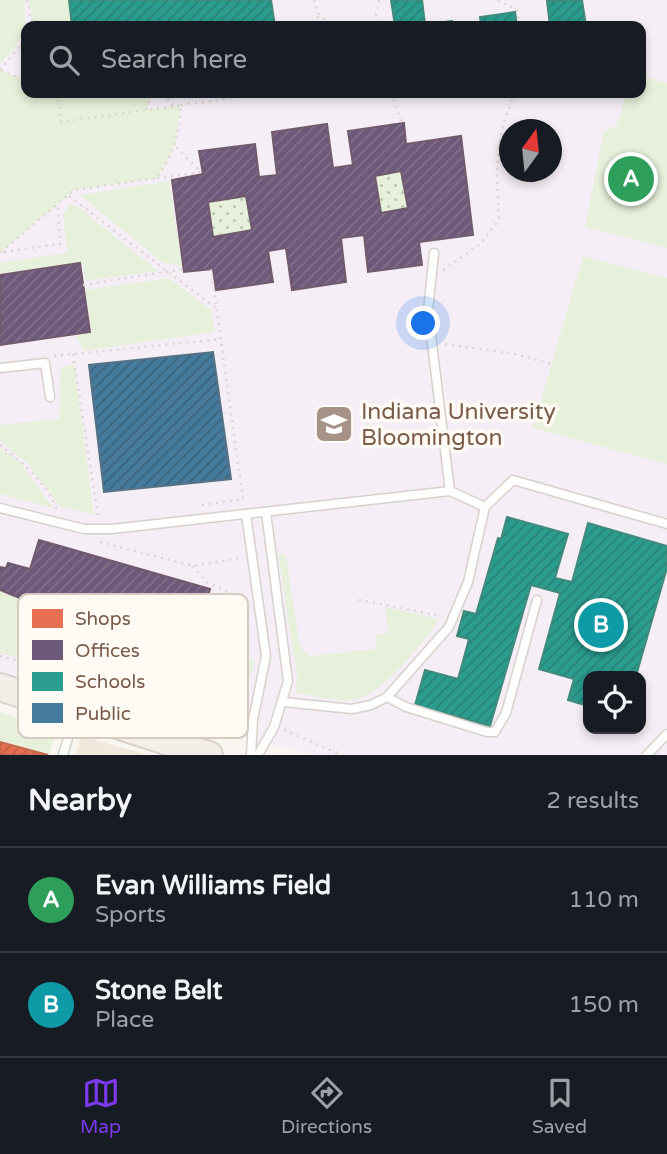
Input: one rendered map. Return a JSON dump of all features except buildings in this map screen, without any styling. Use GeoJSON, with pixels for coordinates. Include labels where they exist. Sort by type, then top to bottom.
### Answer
{"type":"FeatureCollection","features":[{"type":"Feature","properties":{"kind":"main road"},"geometry":{"type":"LineString","coordinates":[[0,687],[18,693]]}},
{"type":"Feature","properties":{"kind":"main road"},"geometry":{"type":"LineString","coordinates":[[156,738],[209,755]]}},
{"type":"Feature","properties":{"kind":"lane"},"geometry":{"type":"LineString","coordinates":[[434,253],[428,312],[450,491]]}},
{"type":"Feature","properties":{"kind":"lane"},"geometry":{"type":"LineString","coordinates":[[0,368],[45,363],[50,397]]}},
{"type":"Feature","properties":{"kind":"lane"},"geometry":{"type":"LineString","coordinates":[[283,702],[352,709],[371,705],[387,697],[449,627],[468,582],[485,506],[513,480],[667,524]]}},
{"type":"Feature","properties":{"kind":"lane"},"geometry":{"type":"LineString","coordinates":[[0,508],[84,529],[112,529],[450,491],[485,506]]}},
{"type":"Feature","properties":{"kind":"lane"},"geometry":{"type":"LineString","coordinates":[[258,755],[274,727],[288,681],[266,512]]}},
{"type":"Feature","properties":{"kind":"lane"},"geometry":{"type":"LineString","coordinates":[[246,514],[265,649],[253,720],[251,755]]}},
{"type":"Feature","properties":{"kind":"lane"},"geometry":{"type":"LineString","coordinates":[[387,697],[406,707],[487,732],[495,732],[506,713],[537,600]]}},
{"type":"Feature","properties":{"kind":"lane"},"geometry":{"type":"LineString","coordinates":[[647,755],[667,734]]}},
{"type":"Feature","properties":{"kind":"lane"},"geometry":{"type":"LineString","coordinates":[[63,755],[68,738]]}},
{"type":"Feature","properties":{"kind":"path"},"geometry":{"type":"LineString","coordinates":[[27,0],[31,21]]}},
{"type":"Feature","properties":{"kind":"path"},"geometry":{"type":"LineString","coordinates":[[314,0],[319,21]]}},
{"type":"Feature","properties":{"kind":"path"},"geometry":{"type":"LineString","coordinates":[[378,21],[376,16],[379,0]]}},
{"type":"Feature","properties":{"kind":"path"},"geometry":{"type":"LineString","coordinates":[[498,0],[517,10],[519,21]]}},
{"type":"Feature","properties":{"kind":"path"},"geometry":{"type":"LineString","coordinates":[[318,13],[327,21]]}},
{"type":"Feature","properties":{"kind":"path"},"geometry":{"type":"LineString","coordinates":[[21,45],[0,70],[21,79]]}},
{"type":"Feature","properties":{"kind":"path"},"geometry":{"type":"LineString","coordinates":[[58,98],[61,122],[232,98]]}},
{"type":"Feature","properties":{"kind":"path"},"geometry":{"type":"LineString","coordinates":[[146,110],[150,98]]}},
{"type":"Feature","properties":{"kind":"path"},"geometry":{"type":"LineString","coordinates":[[167,98],[174,106]]}},
{"type":"Feature","properties":{"kind":"path"},"geometry":{"type":"LineString","coordinates":[[393,98],[402,123]]}},
{"type":"Feature","properties":{"kind":"path"},"geometry":{"type":"LineString","coordinates":[[432,277],[479,245],[499,220],[495,159],[500,127],[513,98]]}},
{"type":"Feature","properties":{"kind":"path"},"geometry":{"type":"LineString","coordinates":[[157,178],[180,131],[181,105]]}},
{"type":"Feature","properties":{"kind":"path"},"geometry":{"type":"LineString","coordinates":[[0,252],[74,190],[201,172],[175,145]]}},
{"type":"Feature","properties":{"kind":"path"},"geometry":{"type":"LineString","coordinates":[[68,196],[217,309]]}},
{"type":"Feature","properties":{"kind":"path"},"geometry":{"type":"LineString","coordinates":[[0,252],[60,244],[58,206]]}},
{"type":"Feature","properties":{"kind":"path"},"geometry":{"type":"LineString","coordinates":[[83,285],[184,269]]}},
{"type":"Feature","properties":{"kind":"path"},"geometry":{"type":"LineString","coordinates":[[196,506],[243,499],[211,270]]}},
{"type":"Feature","properties":{"kind":"path"},"geometry":{"type":"LineString","coordinates":[[48,357],[221,339]]}},
{"type":"Feature","properties":{"kind":"path"},"geometry":{"type":"LineString","coordinates":[[431,342],[515,354],[552,364]]}},
{"type":"Feature","properties":{"kind":"path"},"geometry":{"type":"LineString","coordinates":[[72,354],[98,519],[104,520]]}},
{"type":"Feature","properties":{"kind":"path"},"geometry":{"type":"LineString","coordinates":[[0,445],[39,482],[55,502],[57,511]]}},
{"type":"Feature","properties":{"kind":"path"},"geometry":{"type":"LineString","coordinates":[[231,594],[206,582],[193,566],[243,558]]}},
{"type":"Feature","properties":{"kind":"path"},"geometry":{"type":"LineString","coordinates":[[359,600],[453,618]]}},
{"type":"Feature","properties":{"kind":"path"},"geometry":{"type":"LineString","coordinates":[[0,656],[18,661]]}},
{"type":"Feature","properties":{"kind":"path"},"geometry":{"type":"LineString","coordinates":[[248,719],[253,720]]}},
{"type":"Feature","properties":{"kind":"path"},"geometry":{"type":"LineString","coordinates":[[274,727],[342,755]]}},
{"type":"Feature","properties":{"kind":"shaded area","name":"Indiana University Bloomington"},"geometry":{"type":"Polygon","coordinates":[[[0,0],[667,0],[667,755],[315,755],[247,738],[248,594],[18,594],[18,681],[0,676],[0,0]]]}},
{"type":"Feature","properties":{"kind":"shaded area"},"geometry":{"type":"Polygon","coordinates":[[[80,738],[88,738],[149,755],[76,755],[80,738]]]}},
{"type":"Feature","properties":{"kind":"green space"},"geometry":{"type":"Polygon","coordinates":[[[0,0],[24,0],[25,21],[21,21],[18,43],[0,64],[0,0]]]}},
{"type":"Feature","properties":{"kind":"green space"},"geometry":{"type":"Polygon","coordinates":[[[29,0],[69,0],[71,21],[32,21],[29,0]]]}},
{"type":"Feature","properties":{"kind":"green space"},"geometry":{"type":"Polygon","coordinates":[[[0,70],[21,79],[21,98],[151,98],[147,110],[181,105],[175,145],[157,178],[74,190],[0,252],[0,70]]]}},
{"type":"Feature","properties":{"kind":"green space"},"geometry":{"type":"Polygon","coordinates":[[[646,77],[667,83],[667,248],[585,227],[604,131],[616,126],[625,98],[646,98],[646,77]]]}},
{"type":"Feature","properties":{"kind":"green space"},"geometry":{"type":"Polygon","coordinates":[[[401,171],[408,208],[381,213],[375,176],[401,171]]]}},
{"type":"Feature","properties":{"kind":"green space"},"geometry":{"type":"Polygon","coordinates":[[[169,181],[182,266],[163,263],[80,195],[169,181]]]}},
{"type":"Feature","properties":{"kind":"green space"},"geometry":{"type":"Polygon","coordinates":[[[246,196],[252,230],[213,237],[208,202],[246,196]]]}},
{"type":"Feature","properties":{"kind":"green space"},"geometry":{"type":"Polygon","coordinates":[[[69,205],[77,206],[158,271],[85,281],[83,263],[0,273],[0,263],[67,253],[63,215],[69,205]]]}},
{"type":"Feature","properties":{"kind":"green space"},"geometry":{"type":"Polygon","coordinates":[[[583,256],[667,278],[667,464],[533,428],[583,256]]]}},
{"type":"Feature","properties":{"kind":"green space"},"geometry":{"type":"Polygon","coordinates":[[[169,278],[211,310],[215,332],[83,351],[76,336],[92,332],[85,290],[169,278]]]}},
{"type":"Feature","properties":{"kind":"green space"},"geometry":{"type":"Polygon","coordinates":[[[74,363],[94,515],[60,506],[27,463],[0,441],[0,425],[59,419],[61,368],[74,363]]]}},
{"type":"Feature","properties":{"kind":"green space"},"geometry":{"type":"Polygon","coordinates":[[[0,447],[21,463],[53,508],[0,494],[0,447]]]}},
{"type":"Feature","properties":{"kind":"green space"},"geometry":{"type":"Polygon","coordinates":[[[278,554],[286,555],[299,642],[303,651],[310,656],[376,649],[375,635],[388,633],[385,607],[439,619],[402,666],[379,688],[367,695],[342,700],[296,693],[297,675],[278,554]]]}},
{"type":"Feature","properties":{"kind":"green space"},"geometry":{"type":"Polygon","coordinates":[[[0,591],[18,599],[18,658],[0,653],[0,591]]]}},
{"type":"Feature","properties":{"kind":"green space"},"geometry":{"type":"Polygon","coordinates":[[[248,658],[255,660],[248,686],[248,658]]]}},
{"type":"Feature","properties":{"kind":"green space"},"geometry":{"type":"Polygon","coordinates":[[[0,712],[18,718],[18,738],[54,739],[49,755],[0,742],[0,712]]]}},
{"type":"Feature","properties":{"kind":"place","name":"Evan Williams Field"},"geometry":{"type":"Point","coordinates":[631,179]}},
{"type":"Feature","properties":{"kind":"place","name":"Indiana University Bloomington"},"geometry":{"type":"Point","coordinates":[334,424]}},
{"type":"Feature","properties":{"kind":"place","name":"Stone Belt"},"geometry":{"type":"Point","coordinates":[601,625]}}]}
